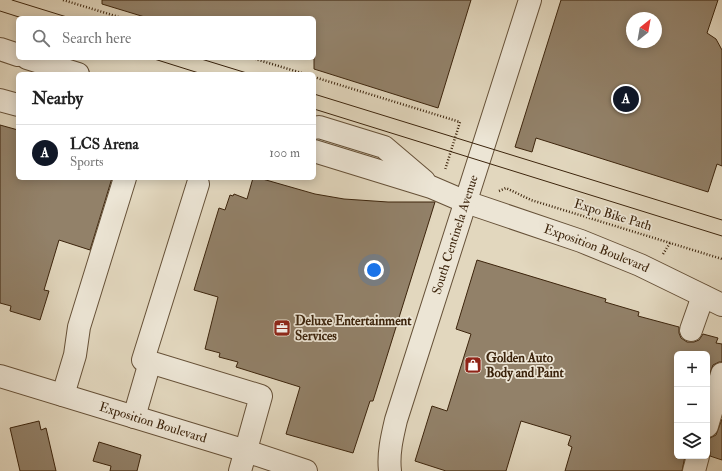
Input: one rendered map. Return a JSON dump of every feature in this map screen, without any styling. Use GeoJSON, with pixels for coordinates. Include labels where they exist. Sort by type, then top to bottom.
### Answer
{"type":"FeatureCollection","features":[{"type":"Feature","properties":{"kind":"street","name":"South Centinela Avenue"},"geometry":{"type":"LineString","coordinates":[[390,471],[389,463],[396,420],[530,0]]}},
{"type":"Feature","properties":{"kind":"street"},"geometry":{"type":"LineString","coordinates":[[0,49],[16,54]]}},
{"type":"Feature","properties":{"kind":"street"},"geometry":{"type":"LineString","coordinates":[[33,60],[72,72]]}},
{"type":"Feature","properties":{"kind":"street"},"geometry":{"type":"LineString","coordinates":[[0,100],[16,104]]}},
{"type":"Feature","properties":{"kind":"street"},"geometry":{"type":"LineString","coordinates":[[316,128],[384,147],[439,180]]}},
{"type":"Feature","properties":{"kind":"street"},"geometry":{"type":"LineString","coordinates":[[316,151],[439,180]]}},
{"type":"Feature","properties":{"kind":"street"},"geometry":{"type":"LineString","coordinates":[[63,395],[75,355],[79,327],[124,180]]}},
{"type":"Feature","properties":{"kind":"street","name":"Exposition Boulevard"},"geometry":{"type":"LineString","coordinates":[[439,180],[466,202],[581,241],[640,265],[713,300]]}},
{"type":"Feature","properties":{"kind":"street"},"geometry":{"type":"LineString","coordinates":[[198,184],[143,360],[261,396],[243,461]]}},
{"type":"Feature","properties":{"kind":"street"},"geometry":{"type":"LineString","coordinates":[[691,330],[713,300]]}},
{"type":"Feature","properties":{"kind":"street"},"geometry":{"type":"LineString","coordinates":[[134,417],[150,362]]}},
{"type":"Feature","properties":{"kind":"street"},"geometry":{"type":"LineString","coordinates":[[708,423],[722,374]]}},
{"type":"Feature","properties":{"kind":"street","name":"Exposition Boulevard"},"geometry":{"type":"LineString","coordinates":[[0,376],[134,417],[243,461],[306,471]]}},
{"type":"Feature","properties":{"kind":"street"},"geometry":{"type":"LineString","coordinates":[[694,471],[697,459]]}},
{"type":"Feature","properties":{"kind":"path"},"geometry":{"type":"LineString","coordinates":[[63,0],[115,16]]}},
{"type":"Feature","properties":{"kind":"path"},"geometry":{"type":"LineString","coordinates":[[258,60],[298,72]]}},
{"type":"Feature","properties":{"kind":"path"},"geometry":{"type":"LineString","coordinates":[[316,78],[460,122],[445,168],[439,180]]}},
{"type":"Feature","properties":{"kind":"path","name":"Expo Bike Path"},"geometry":{"type":"LineString","coordinates":[[500,191],[506,188],[531,200],[722,259]]}},
{"type":"Feature","properties":{"kind":"building"},"geometry":{"type":"Polygon","coordinates":[[[102,0],[471,0],[438,108],[314,69],[314,60],[316,60],[316,16],[141,16],[102,4],[102,0]]]}},
{"type":"Feature","properties":{"kind":"building"},"geometry":{"type":"Polygon","coordinates":[[[561,0],[718,0],[707,33],[716,39],[722,50],[722,166],[717,164],[708,192],[536,138],[532,152],[515,147],[561,0]]]}},
{"type":"Feature","properties":{"kind":"building"},"geometry":{"type":"Polygon","coordinates":[[[0,125],[16,129],[16,180],[111,180],[90,250],[59,240],[44,290],[49,291],[40,320],[10,311],[11,306],[0,303],[0,125]]]}},
{"type":"Feature","properties":{"kind":"building"},"geometry":{"type":"Polygon","coordinates":[[[252,180],[266,180],[315,194],[344,199],[388,202],[435,202],[373,401],[370,401],[353,453],[286,434],[300,387],[236,367],[238,362],[219,357],[220,353],[205,349],[218,297],[194,290],[219,208],[225,210],[230,195],[233,196],[234,194],[247,199],[252,180]]]}},
{"type":"Feature","properties":{"kind":"building"},"geometry":{"type":"Polygon","coordinates":[[[477,260],[606,299],[605,302],[639,312],[638,316],[679,327],[681,338],[687,342],[699,340],[703,334],[718,338],[716,343],[722,344],[722,362],[713,365],[710,373],[710,351],[674,351],[674,459],[684,459],[682,471],[565,471],[572,447],[568,445],[571,436],[521,421],[506,471],[446,471],[415,461],[432,406],[447,411],[471,334],[456,329],[477,260]]]}},
{"type":"Feature","properties":{"kind":"building"},"geometry":{"type":"Polygon","coordinates":[[[722,419],[722,460],[710,456],[710,438],[716,435],[722,419]]]}},
{"type":"Feature","properties":{"kind":"building"},"geometry":{"type":"Polygon","coordinates":[[[39,421],[41,430],[46,428],[56,471],[20,471],[10,428],[39,421]]]}},
{"type":"Feature","properties":{"kind":"building"},"geometry":{"type":"Polygon","coordinates":[[[99,442],[141,455],[137,471],[110,471],[111,466],[93,461],[99,442]]]}},
{"type":"Feature","properties":{"kind":"tram line"},"geometry":{"type":"LineString","coordinates":[[12,0],[64,16]]}},
{"type":"Feature","properties":{"kind":"tram line"},"geometry":{"type":"LineString","coordinates":[[0,11],[16,16]]}},
{"type":"Feature","properties":{"kind":"tram line"},"geometry":{"type":"LineString","coordinates":[[157,60],[196,72]]}},
{"type":"Feature","properties":{"kind":"tram line"},"geometry":{"type":"LineString","coordinates":[[204,60],[244,72]]}},
{"type":"Feature","properties":{"kind":"tram line"},"geometry":{"type":"LineString","coordinates":[[316,95],[722,220]]}},
{"type":"Feature","properties":{"kind":"tram line"},"geometry":{"type":"LineString","coordinates":[[316,110],[722,236]]}},
{"type":"Feature","properties":{"kind":"place","name":"LCS Arena"},"geometry":{"type":"Point","coordinates":[626,99]}},
{"type":"Feature","properties":{"kind":"place","name":"Deluxe Entertainment Services"},"geometry":{"type":"Point","coordinates":[282,328]}},
{"type":"Feature","properties":{"kind":"place","name":"Golden Auto Body and Paint"},"geometry":{"type":"Point","coordinates":[473,365]}}]}
